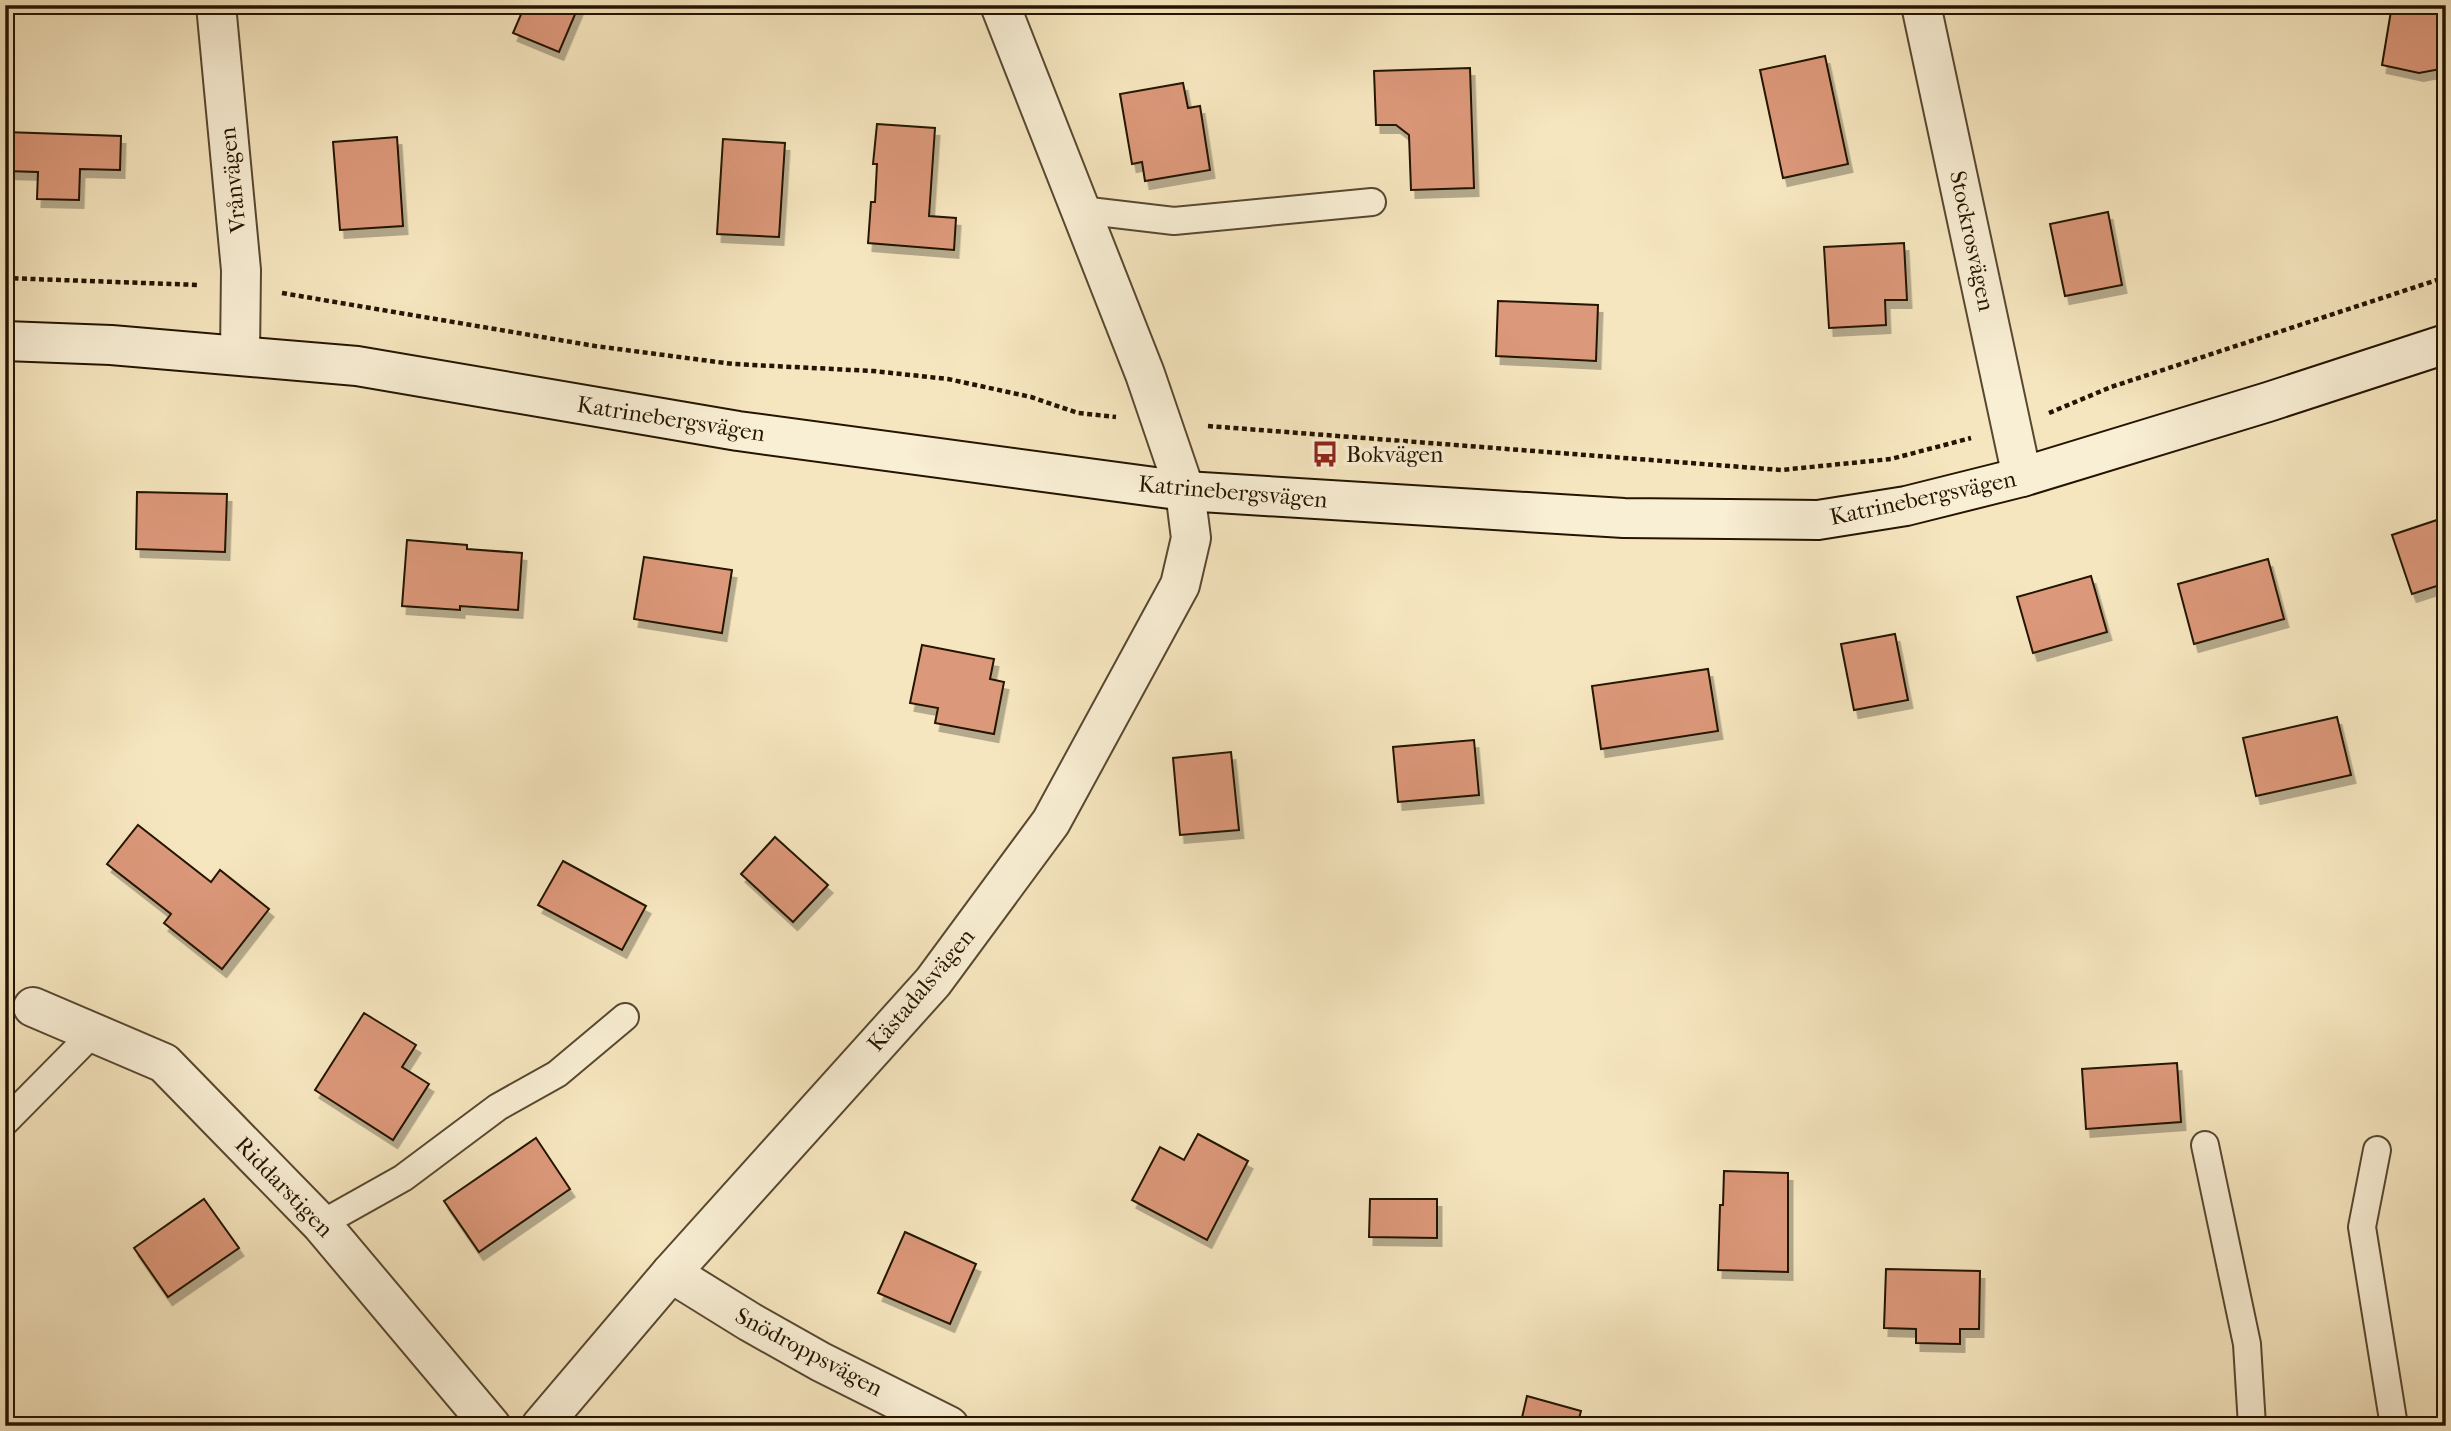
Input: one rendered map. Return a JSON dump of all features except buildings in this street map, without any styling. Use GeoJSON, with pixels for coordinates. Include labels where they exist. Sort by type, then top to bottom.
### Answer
{"type":"FeatureCollection","features":[{"type":"Feature","properties":{"kind":"street","name":"Vrånvägen"},"geometry":{"type":"LineString","coordinates":[[216,5],[242,270],[240,354]]}},
{"type":"Feature","properties":{"kind":"street"},"geometry":{"type":"LineString","coordinates":[[1000,5],[1145,374],[1185,491]]}},
{"type":"Feature","properties":{"kind":"street","name":"Stockrosvägen"},"geometry":{"type":"LineString","coordinates":[[1921,5],[2022,477]]}},
{"type":"Feature","properties":{"kind":"street","name":"Katrinebergsvägen"},"geometry":{"type":"LineString","coordinates":[[5,341],[240,354],[356,366],[738,431],[1185,491],[1625,518],[1818,520],[1906,506],[2022,477],[2446,344]]}},
{"type":"Feature","properties":{"kind":"street","name":"Kästadalsvägen"},"geometry":{"type":"LineString","coordinates":[[541,1426],[671,1273],[933,982],[1051,822],[1180,585],[1191,538],[1185,491]]}},
{"type":"Feature","properties":{"kind":"street","name":"Riddarstigen"},"geometry":{"type":"LineString","coordinates":[[33,1007],[164,1063],[321,1224],[491,1426]]}},
{"type":"Feature","properties":{"kind":"street","name":"Snödroppsvägen"},"geometry":{"type":"LineString","coordinates":[[671,1273],[821,1362],[949,1426]]}},
{"type":"Feature","properties":{"kind":"lane"},"geometry":{"type":"LineString","coordinates":[[1080,211],[1174,221],[1372,202]]}},
{"type":"Feature","properties":{"kind":"lane"},"geometry":{"type":"LineString","coordinates":[[321,1224],[403,1178],[498,1107],[557,1074],[625,1017]]}},
{"type":"Feature","properties":{"kind":"lane"},"geometry":{"type":"LineString","coordinates":[[5,1122],[93,1033]]}},
{"type":"Feature","properties":{"kind":"lane"},"geometry":{"type":"LineString","coordinates":[[2205,1145],[2246,1344],[2252,1426]]}},
{"type":"Feature","properties":{"kind":"lane"},"geometry":{"type":"LineString","coordinates":[[2377,1150],[2362,1227],[2394,1426]]}},
{"type":"Feature","properties":{"kind":"path"},"geometry":{"type":"LineString","coordinates":[[5,278],[240,286],[595,346],[733,365],[873,371],[948,379],[1031,397],[1079,413],[1160,422],[1781,470],[1891,459],[2012,428],[2111,387],[2446,276]]}},
{"type":"Feature","properties":{"kind":"place","name":"Bokvägen"},"geometry":{"type":"Point","coordinates":[1325,454]}}]}
